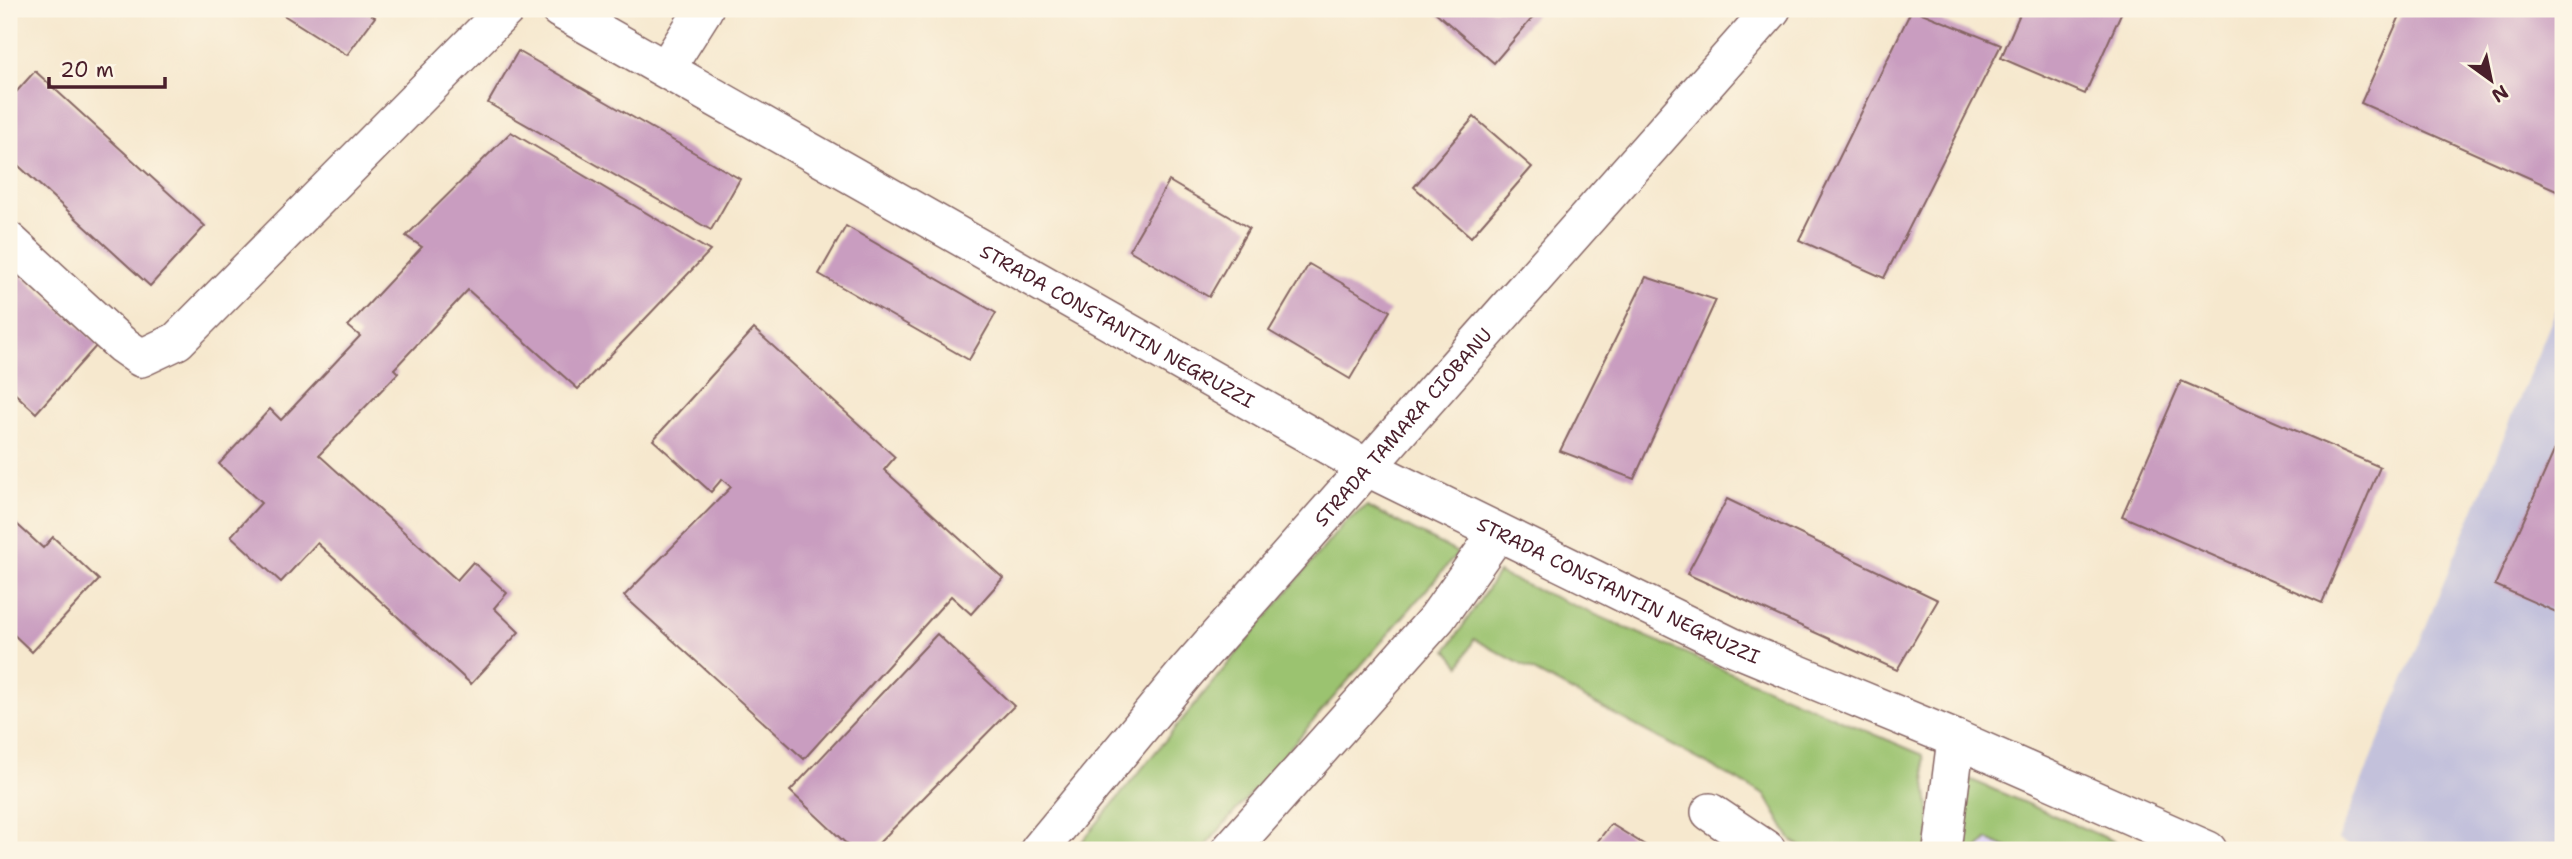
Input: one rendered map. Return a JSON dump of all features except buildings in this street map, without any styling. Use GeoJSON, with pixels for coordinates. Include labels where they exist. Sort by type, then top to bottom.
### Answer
{"type":"FeatureCollection","features":[{"type":"Feature","properties":{"kind":"street"},"geometry":{"type":"LineString","coordinates":[[9,241],[121,344],[141,358],[177,341],[506,9]]}},
{"type":"Feature","properties":{"kind":"street","name":"STRADA CONSTANTIN NEGRUZZI"},"geometry":{"type":"LineString","coordinates":[[559,9],[1366,467],[1731,646],[1956,738],[2208,850]]}},
{"type":"Feature","properties":{"kind":"street"},"geometry":{"type":"LineString","coordinates":[[666,69],[704,9]]}},
{"type":"Feature","properties":{"kind":"street","name":"STRADA TAMARA CIOBANU"},"geometry":{"type":"LineString","coordinates":[[1039,850],[1187,671],[1772,9]]}},
{"type":"Feature","properties":{"kind":"street"},"geometry":{"type":"LineString","coordinates":[[1230,850],[1437,618],[1498,532]]}},
{"type":"Feature","properties":{"kind":"street"},"geometry":{"type":"LineString","coordinates":[[1942,850],[1956,738]]}},
{"type":"Feature","properties":{"kind":"street"},"geometry":{"type":"LineString","coordinates":[[1710,812],[1767,850]]}},
{"type":"Feature","properties":{"kind":"shaded area"},"geometry":{"type":"Polygon","coordinates":[[[2563,293],[2563,850],[2361,850],[2338,840],[2563,293]]]}},
{"type":"Feature","properties":{"kind":"shaded area"},"geometry":{"type":"Polygon","coordinates":[[[1988,839],[2013,850],[1977,850],[1988,839]]]}},
{"type":"Feature","properties":{"kind":"green space"},"geometry":{"type":"Polygon","coordinates":[[[1367,506],[1458,553],[1202,850],[1075,850],[1344,523],[1367,506]]]}},
{"type":"Feature","properties":{"kind":"green space"},"geometry":{"type":"Polygon","coordinates":[[[1498,573],[1923,755],[1931,827],[1926,850],[1807,850],[1791,840],[1765,795],[1474,639],[1460,666],[1447,650],[1498,573]]]}},
{"type":"Feature","properties":{"kind":"green space"},"geometry":{"type":"Polygon","coordinates":[[[1960,775],[2134,850],[2013,850],[1988,839],[1977,850],[1956,850],[1960,775]]]}}]}
